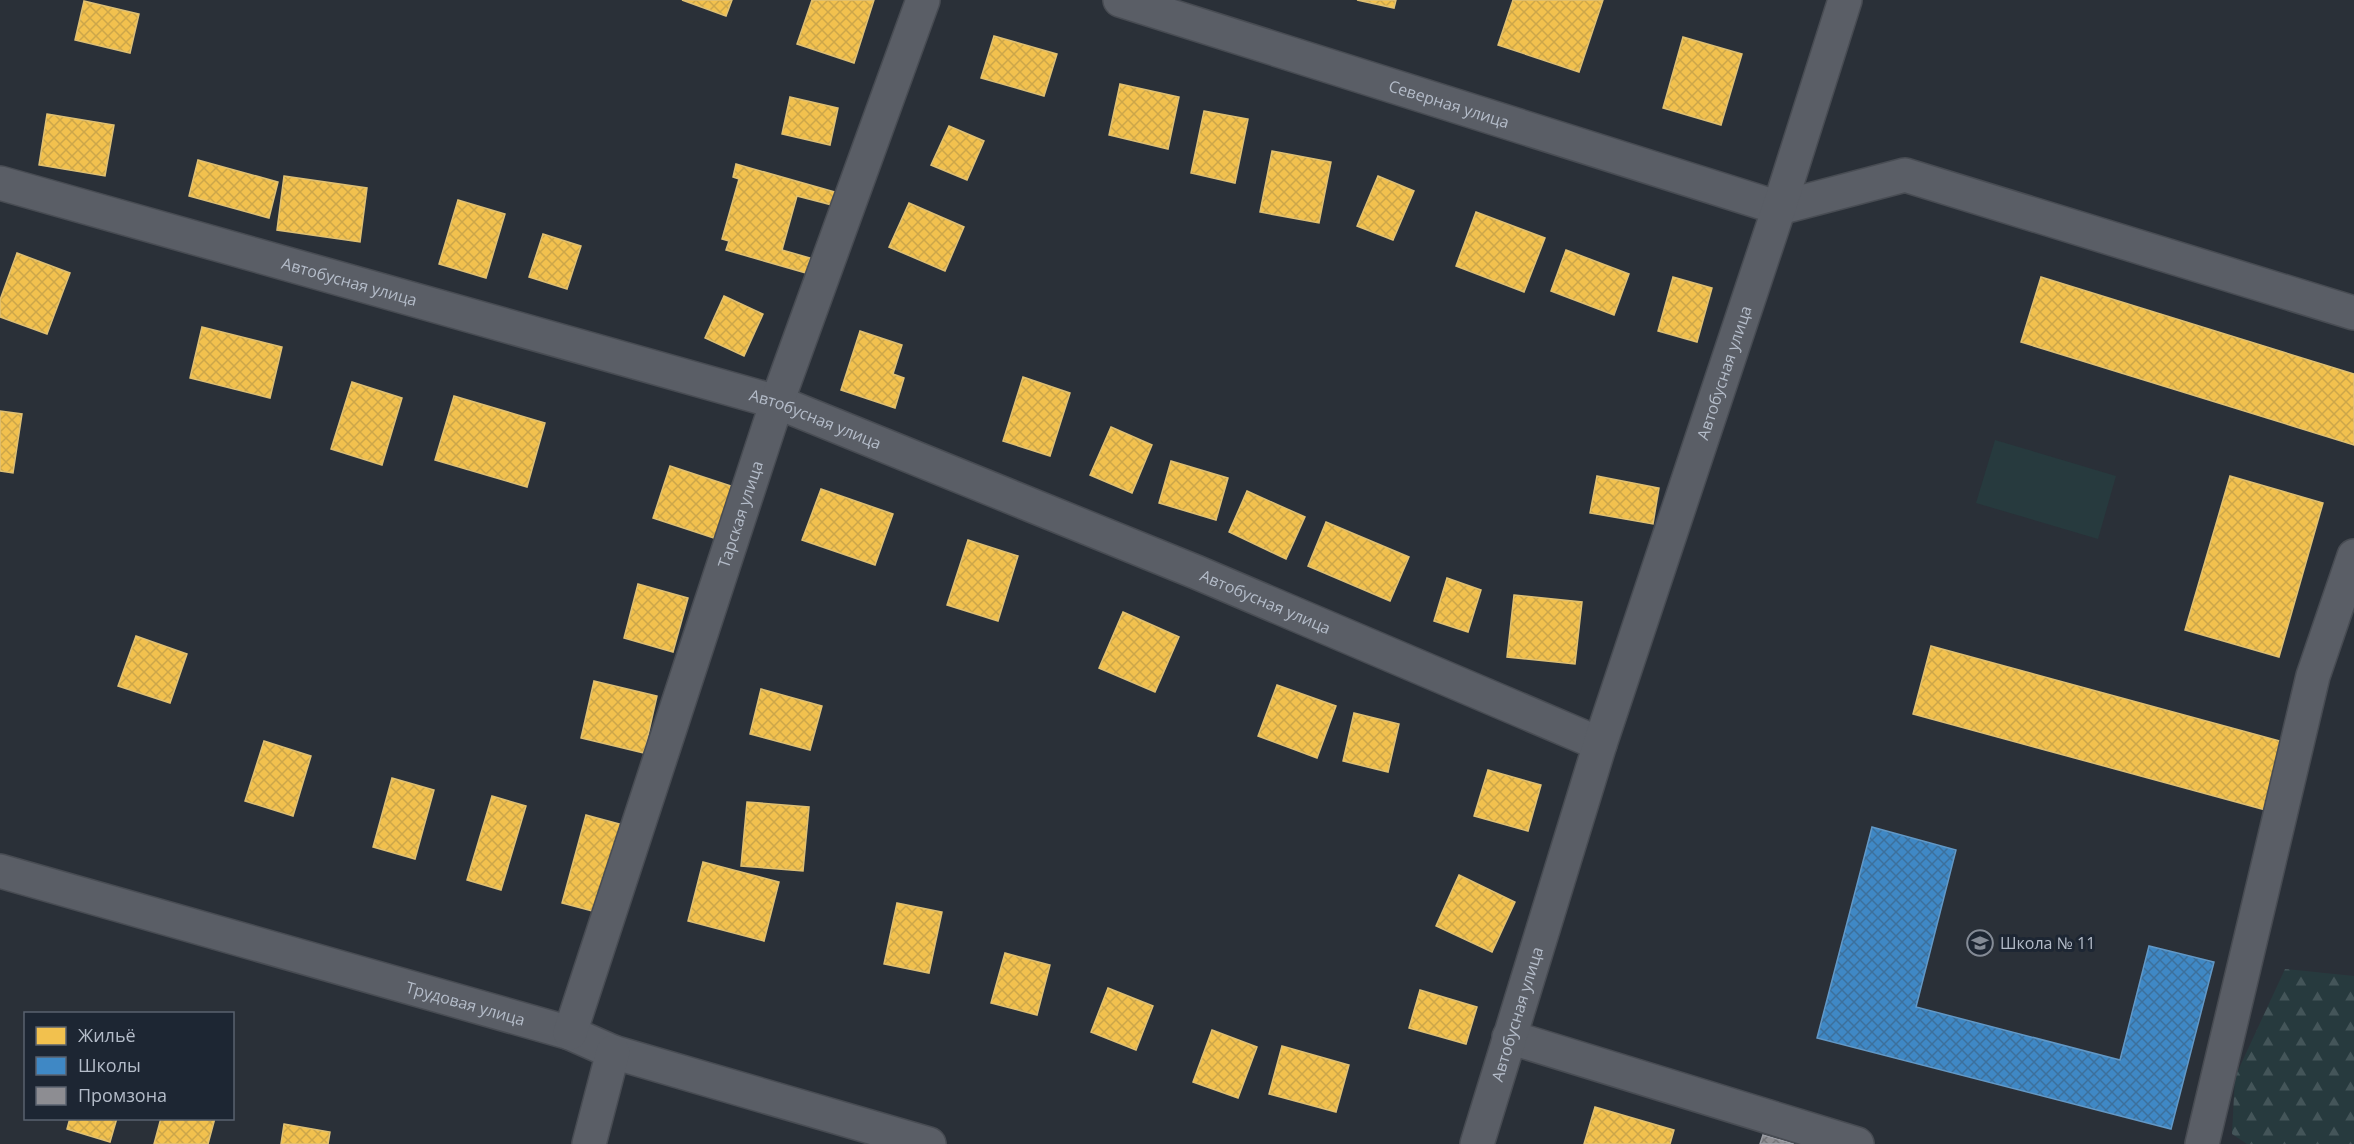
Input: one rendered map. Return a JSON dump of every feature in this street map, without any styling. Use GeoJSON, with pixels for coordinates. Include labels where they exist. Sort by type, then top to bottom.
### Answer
{"type":"FeatureCollection","features":[{"type":"Feature","properties":{"kind":"street","name":"Тарская улица"},"geometry":{"type":"LineString","coordinates":[[570,1033],[777,402],[923,0]]}},
{"type":"Feature","properties":{"kind":"street","name":"Северная улица"},"geometry":{"type":"LineString","coordinates":[[1120,0],[1779,208]]}},
{"type":"Feature","properties":{"kind":"street","name":"Автобусная улица"},"geometry":{"type":"LineString","coordinates":[[1477,1144],[1600,744],[1779,208],[1845,0]]}},
{"type":"Feature","properties":{"kind":"street"},"geometry":{"type":"LineString","coordinates":[[1779,208],[1905,175],[2354,313]]}},
{"type":"Feature","properties":{"kind":"street","name":"Автобусная улица"},"geometry":{"type":"LineString","coordinates":[[0,183],[777,402],[1196,572],[1600,744]]}},
{"type":"Feature","properties":{"kind":"street"},"geometry":{"type":"LineString","coordinates":[[2202,1144],[2313,676],[2354,556]]}},
{"type":"Feature","properties":{"kind":"street","name":"Трудовая улица"},"geometry":{"type":"LineString","coordinates":[[0,871],[570,1033],[613,1052],[929,1144]]}},
{"type":"Feature","properties":{"kind":"street"},"geometry":{"type":"LineString","coordinates":[[1509,1037],[1857,1144]]}},
{"type":"Feature","properties":{"kind":"street"},"geometry":{"type":"LineString","coordinates":[[589,1144],[613,1052]]}},
{"type":"Feature","properties":{"kind":"green space"},"geometry":{"type":"Polygon","coordinates":[[[1995,440],[2116,476],[2098,539],[1976,503],[1995,440]]]}},
{"type":"Feature","properties":{"kind":"green space"},"geometry":{"type":"Polygon","coordinates":[[[2285,969],[2354,976],[2354,1144],[2247,1144],[2232,1134],[2235,1077],[2285,969]]]}},
{"type":"Feature","properties":{"kind":"building: Жильё"},"geometry":{"type":"Polygon","coordinates":[[[682,0],[732,0],[726,16],[682,0]]]}},
{"type":"Feature","properties":{"kind":"building: Жильё"},"geometry":{"type":"Polygon","coordinates":[[[812,0],[874,0],[854,63],[797,44],[812,0]]]}},
{"type":"Feature","properties":{"kind":"building: Жильё"},"geometry":{"type":"Polygon","coordinates":[[[1357,0],[1396,0],[1394,8],[1357,0]]]}},
{"type":"Feature","properties":{"kind":"building: Жильё"},"geometry":{"type":"Polygon","coordinates":[[[1513,0],[1603,0],[1579,72],[1498,45],[1513,0]]]}},
{"type":"Feature","properties":{"kind":"building: Жильё"},"geometry":{"type":"Polygon","coordinates":[[[84,1],[139,14],[130,53],[75,40],[84,1]]]}},
{"type":"Feature","properties":{"kind":"building: Жильё"},"geometry":{"type":"Polygon","coordinates":[[[994,36],[1057,54],[1044,96],[981,78],[994,36]]]}},
{"type":"Feature","properties":{"kind":"building: Жильё"},"geometry":{"type":"Polygon","coordinates":[[[1683,37],[1742,54],[1721,125],[1663,108],[1683,37]]]}},
{"type":"Feature","properties":{"kind":"building: Жильё"},"geometry":{"type":"Polygon","coordinates":[[[1120,84],[1179,97],[1168,149],[1109,135],[1120,84]]]}},
{"type":"Feature","properties":{"kind":"building: Жильё"},"geometry":{"type":"Polygon","coordinates":[[[790,97],[838,108],[830,145],[782,134],[790,97]]]}},
{"type":"Feature","properties":{"kind":"building: Жильё"},"geometry":{"type":"Polygon","coordinates":[[[1204,111],[1248,119],[1235,183],[1191,173],[1204,111]]]}},
{"type":"Feature","properties":{"kind":"building: Жильё"},"geometry":{"type":"Polygon","coordinates":[[[47,114],[114,125],[105,176],[39,165],[47,114]]]}},
{"type":"Feature","properties":{"kind":"building: Жильё"},"geometry":{"type":"Polygon","coordinates":[[[949,126],[984,141],[967,180],[931,165],[949,126]]]}},
{"type":"Feature","properties":{"kind":"building: Жильё"},"geometry":{"type":"Polygon","coordinates":[[[1272,151],[1331,162],[1319,223],[1260,212],[1272,151]]]}},
{"type":"Feature","properties":{"kind":"building: Жильё"},"geometry":{"type":"Polygon","coordinates":[[[198,160],[278,182],[269,218],[189,196],[198,160]]]}},
{"type":"Feature","properties":{"kind":"building: Жильё"},"geometry":{"type":"Polygon","coordinates":[[[736,164],[835,192],[832,205],[797,196],[782,250],[810,258],[806,273],[726,250],[729,241],[722,239],[739,179],[733,177],[736,164]]]}},
{"type":"Feature","properties":{"kind":"building: Жильё"},"geometry":{"type":"Polygon","coordinates":[[[284,176],[367,188],[360,242],[277,230],[284,176]]]}},
{"type":"Feature","properties":{"kind":"building: Жильё"},"geometry":{"type":"Polygon","coordinates":[[[1378,176],[1414,191],[1393,240],[1357,226],[1378,176]]]}},
{"type":"Feature","properties":{"kind":"building: Жильё"},"geometry":{"type":"Polygon","coordinates":[[[458,200],[505,214],[486,278],[439,264],[458,200]]]}},
{"type":"Feature","properties":{"kind":"building: Жильё"},"geometry":{"type":"Polygon","coordinates":[[[909,203],[964,227],[945,271],[889,247],[909,203]]]}},
{"type":"Feature","properties":{"kind":"building: Жильё"},"geometry":{"type":"Polygon","coordinates":[[[1476,212],[1545,238],[1524,292],[1456,266],[1476,212]]]}},
{"type":"Feature","properties":{"kind":"building: Жильё"},"geometry":{"type":"Polygon","coordinates":[[[543,234],[581,246],[567,289],[529,277],[543,234]]]}},
{"type":"Feature","properties":{"kind":"building: Жильё"},"geometry":{"type":"Polygon","coordinates":[[[1566,250],[1629,274],[1614,315],[1551,291],[1566,250]]]}},
{"type":"Feature","properties":{"kind":"building: Жильё"},"geometry":{"type":"Polygon","coordinates":[[[17,253],[70,273],[47,334],[0,317],[0,300],[17,253]]]}},
{"type":"Feature","properties":{"kind":"building: Жильё"},"geometry":{"type":"Polygon","coordinates":[[[1673,277],[1712,288],[1697,342],[1658,331],[1673,277]]]}},
{"type":"Feature","properties":{"kind":"building: Жильё"},"geometry":{"type":"Polygon","coordinates":[[[2041,277],[2354,374],[2354,445],[2021,342],[2041,277]]]}},
{"type":"Feature","properties":{"kind":"building: Жильё"},"geometry":{"type":"Polygon","coordinates":[[[724,296],[763,314],[744,356],[705,338],[724,296]]]}},
{"type":"Feature","properties":{"kind":"building: Жильё"},"geometry":{"type":"Polygon","coordinates":[[[202,327],[282,347],[270,398],[190,378],[202,327]]]}},
{"type":"Feature","properties":{"kind":"building: Жильё"},"geometry":{"type":"Polygon","coordinates":[[[860,331],[902,345],[893,374],[904,378],[895,408],[841,390],[860,331]]]}},
{"type":"Feature","properties":{"kind":"building: Жильё"},"geometry":{"type":"Polygon","coordinates":[[[1023,377],[1070,393],[1050,456],[1003,441],[1023,377]]]}},
{"type":"Feature","properties":{"kind":"building: Жильё"},"geometry":{"type":"Polygon","coordinates":[[[352,382],[402,398],[382,465],[331,449],[352,382]]]}},
{"type":"Feature","properties":{"kind":"building: Жильё"},"geometry":{"type":"Polygon","coordinates":[[[454,396],[545,423],[527,487],[435,460],[454,396]]]}},
{"type":"Feature","properties":{"kind":"building: Жильё"},"geometry":{"type":"Polygon","coordinates":[[[0,411],[22,414],[13,473],[0,471],[0,411]]]}},
{"type":"Feature","properties":{"kind":"building: Жильё"},"geometry":{"type":"Polygon","coordinates":[[[1111,427],[1152,445],[1132,493],[1090,475],[1111,427]]]}},
{"type":"Feature","properties":{"kind":"building: Жильё"},"geometry":{"type":"Polygon","coordinates":[[[1171,461],[1228,478],[1216,520],[1159,503],[1171,461]]]}},
{"type":"Feature","properties":{"kind":"building: Жильё"},"geometry":{"type":"Polygon","coordinates":[[[670,466],[737,488],[720,540],[653,518],[670,466]]]}},
{"type":"Feature","properties":{"kind":"building: Жильё"},"geometry":{"type":"Polygon","coordinates":[[[1597,476],[1659,488],[1653,524],[1590,513],[1597,476]]]}},
{"type":"Feature","properties":{"kind":"building: Жильё"},"geometry":{"type":"Polygon","coordinates":[[[2230,476],[2323,503],[2279,657],[2185,630],[2230,476]]]}},
{"type":"Feature","properties":{"kind":"building: Жильё"},"geometry":{"type":"Polygon","coordinates":[[[821,489],[893,514],[875,565],[802,540],[821,489]]]}},
{"type":"Feature","properties":{"kind":"building: Жильё"},"geometry":{"type":"Polygon","coordinates":[[[1247,491],[1305,517],[1286,559],[1229,532],[1247,491]]]}},
{"type":"Feature","properties":{"kind":"building: Жильё"},"geometry":{"type":"Polygon","coordinates":[[[1326,522],[1409,557],[1390,601],[1308,566],[1326,522]]]}},
{"type":"Feature","properties":{"kind":"building: Жильё"},"geometry":{"type":"Polygon","coordinates":[[[968,540],[1018,556],[998,621],[947,605],[968,540]]]}},
{"type":"Feature","properties":{"kind":"building: Жильё"},"geometry":{"type":"Polygon","coordinates":[[[1447,578],[1481,590],[1468,632],[1434,621],[1447,578]]]}},
{"type":"Feature","properties":{"kind":"building: Жильё"},"geometry":{"type":"Polygon","coordinates":[[[638,584],[688,598],[673,652],[624,638],[638,584]]]}},
{"type":"Feature","properties":{"kind":"building: Жильё"},"geometry":{"type":"Polygon","coordinates":[[[1514,595],[1582,602],[1575,664],[1507,657],[1514,595]]]}},
{"type":"Feature","properties":{"kind":"building: Жильё"},"geometry":{"type":"Polygon","coordinates":[[[1123,612],[1179,637],[1155,692],[1099,668],[1123,612]]]}},
{"type":"Feature","properties":{"kind":"building: Жильё"},"geometry":{"type":"Polygon","coordinates":[[[136,636],[187,654],[170,703],[118,686],[136,636]]]}},
{"type":"Feature","properties":{"kind":"building: Жильё"},"geometry":{"type":"Polygon","coordinates":[[[1931,646],[2291,744],[2273,812],[1913,714],[1931,646]]]}},
{"type":"Feature","properties":{"kind":"building: Жильё"},"geometry":{"type":"Polygon","coordinates":[[[594,681],[657,696],[644,753],[581,738],[594,681]]]}},
{"type":"Feature","properties":{"kind":"building: Жильё"},"geometry":{"type":"Polygon","coordinates":[[[1277,685],[1336,706],[1317,758],[1258,736],[1277,685]]]}},
{"type":"Feature","properties":{"kind":"building: Жильё"},"geometry":{"type":"Polygon","coordinates":[[[761,689],[822,706],[810,750],[750,734],[761,689]]]}},
{"type":"Feature","properties":{"kind":"building: Жильё"},"geometry":{"type":"Polygon","coordinates":[[[1354,713],[1399,724],[1388,772],[1343,761],[1354,713]]]}},
{"type":"Feature","properties":{"kind":"building: Жильё"},"geometry":{"type":"Polygon","coordinates":[[[264,741],[311,756],[293,816],[245,801],[264,741]]]}},
{"type":"Feature","properties":{"kind":"building: Жильё"},"geometry":{"type":"Polygon","coordinates":[[[1488,770],[1541,785],[1528,831],[1474,816],[1488,770]]]}},
{"type":"Feature","properties":{"kind":"building: Жильё"},"geometry":{"type":"Polygon","coordinates":[[[392,778],[434,790],[415,859],[373,847],[392,778]]]}},
{"type":"Feature","properties":{"kind":"building: Жильё"},"geometry":{"type":"Polygon","coordinates":[[[492,796],[526,806],[501,890],[467,880],[492,796]]]}},
{"type":"Feature","properties":{"kind":"building: Жильё"},"geometry":{"type":"Polygon","coordinates":[[[747,802],[809,807],[803,871],[741,866],[747,802]]]}},
{"type":"Feature","properties":{"kind":"building: Жильё"},"geometry":{"type":"Polygon","coordinates":[[[586,815],[627,826],[604,914],[562,903],[586,815]]]}},
{"type":"Feature","properties":{"kind":"building: Жильё"},"geometry":{"type":"Polygon","coordinates":[[[703,862],[779,882],[764,941],[688,921],[703,862]]]}},
{"type":"Feature","properties":{"kind":"building: Жильё"},"geometry":{"type":"Polygon","coordinates":[[[1459,875],[1515,902],[1492,952],[1436,926],[1459,875]]]}},
{"type":"Feature","properties":{"kind":"building: Жильё"},"geometry":{"type":"Polygon","coordinates":[[[897,903],[942,912],[929,973],[884,964],[897,903]]]}},
{"type":"Feature","properties":{"kind":"building: Жильё"},"geometry":{"type":"Polygon","coordinates":[[[1005,953],[1050,965],[1037,1015],[991,1003],[1005,953]]]}},
{"type":"Feature","properties":{"kind":"building: Жильё"},"geometry":{"type":"Polygon","coordinates":[[[1108,988],[1153,1006],[1136,1050],[1091,1032],[1108,988]]]}},
{"type":"Feature","properties":{"kind":"building: Жильё"},"geometry":{"type":"Polygon","coordinates":[[[1420,990],[1477,1007],[1466,1044],[1409,1028],[1420,990]]]}},
{"type":"Feature","properties":{"kind":"building: Жильё"},"geometry":{"type":"Polygon","coordinates":[[[1212,1030],[1257,1047],[1238,1098],[1193,1082],[1212,1030]]]}},
{"type":"Feature","properties":{"kind":"building: Жильё"},"geometry":{"type":"Polygon","coordinates":[[[1282,1046],[1349,1065],[1336,1112],[1269,1094],[1282,1046]]]}},
{"type":"Feature","properties":{"kind":"building: Жильё"},"geometry":{"type":"Polygon","coordinates":[[[1595,1107],[1674,1130],[1670,1144],[1584,1144],[1595,1107]]]}},
{"type":"Feature","properties":{"kind":"building: Жильё"},"geometry":{"type":"Polygon","coordinates":[[[69,1120],[116,1120],[110,1142],[67,1129],[69,1120]]]}},
{"type":"Feature","properties":{"kind":"building: Жильё"},"geometry":{"type":"Polygon","coordinates":[[[160,1120],[214,1120],[208,1144],[154,1144],[160,1120]]]}},
{"type":"Feature","properties":{"kind":"building: Жильё"},"geometry":{"type":"Polygon","coordinates":[[[284,1124],[330,1132],[328,1144],[281,1144],[284,1124]]]}},
{"type":"Feature","properties":{"kind":"building: Школы"},"geometry":{"type":"Polygon","coordinates":[[[1872,827],[1956,850],[1916,1007],[2120,1060],[2149,946],[2214,962],[2171,1129],[1817,1038],[1872,827]]]}},
{"type":"Feature","properties":{"kind":"building: Промзона"},"geometry":{"type":"Polygon","coordinates":[[[1763,1135],[1794,1144],[1760,1144],[1763,1135]]]}},
{"type":"Feature","properties":{"kind":"place","name":"Школа № 11"},"geometry":{"type":"Point","coordinates":[1980,943]}}]}
